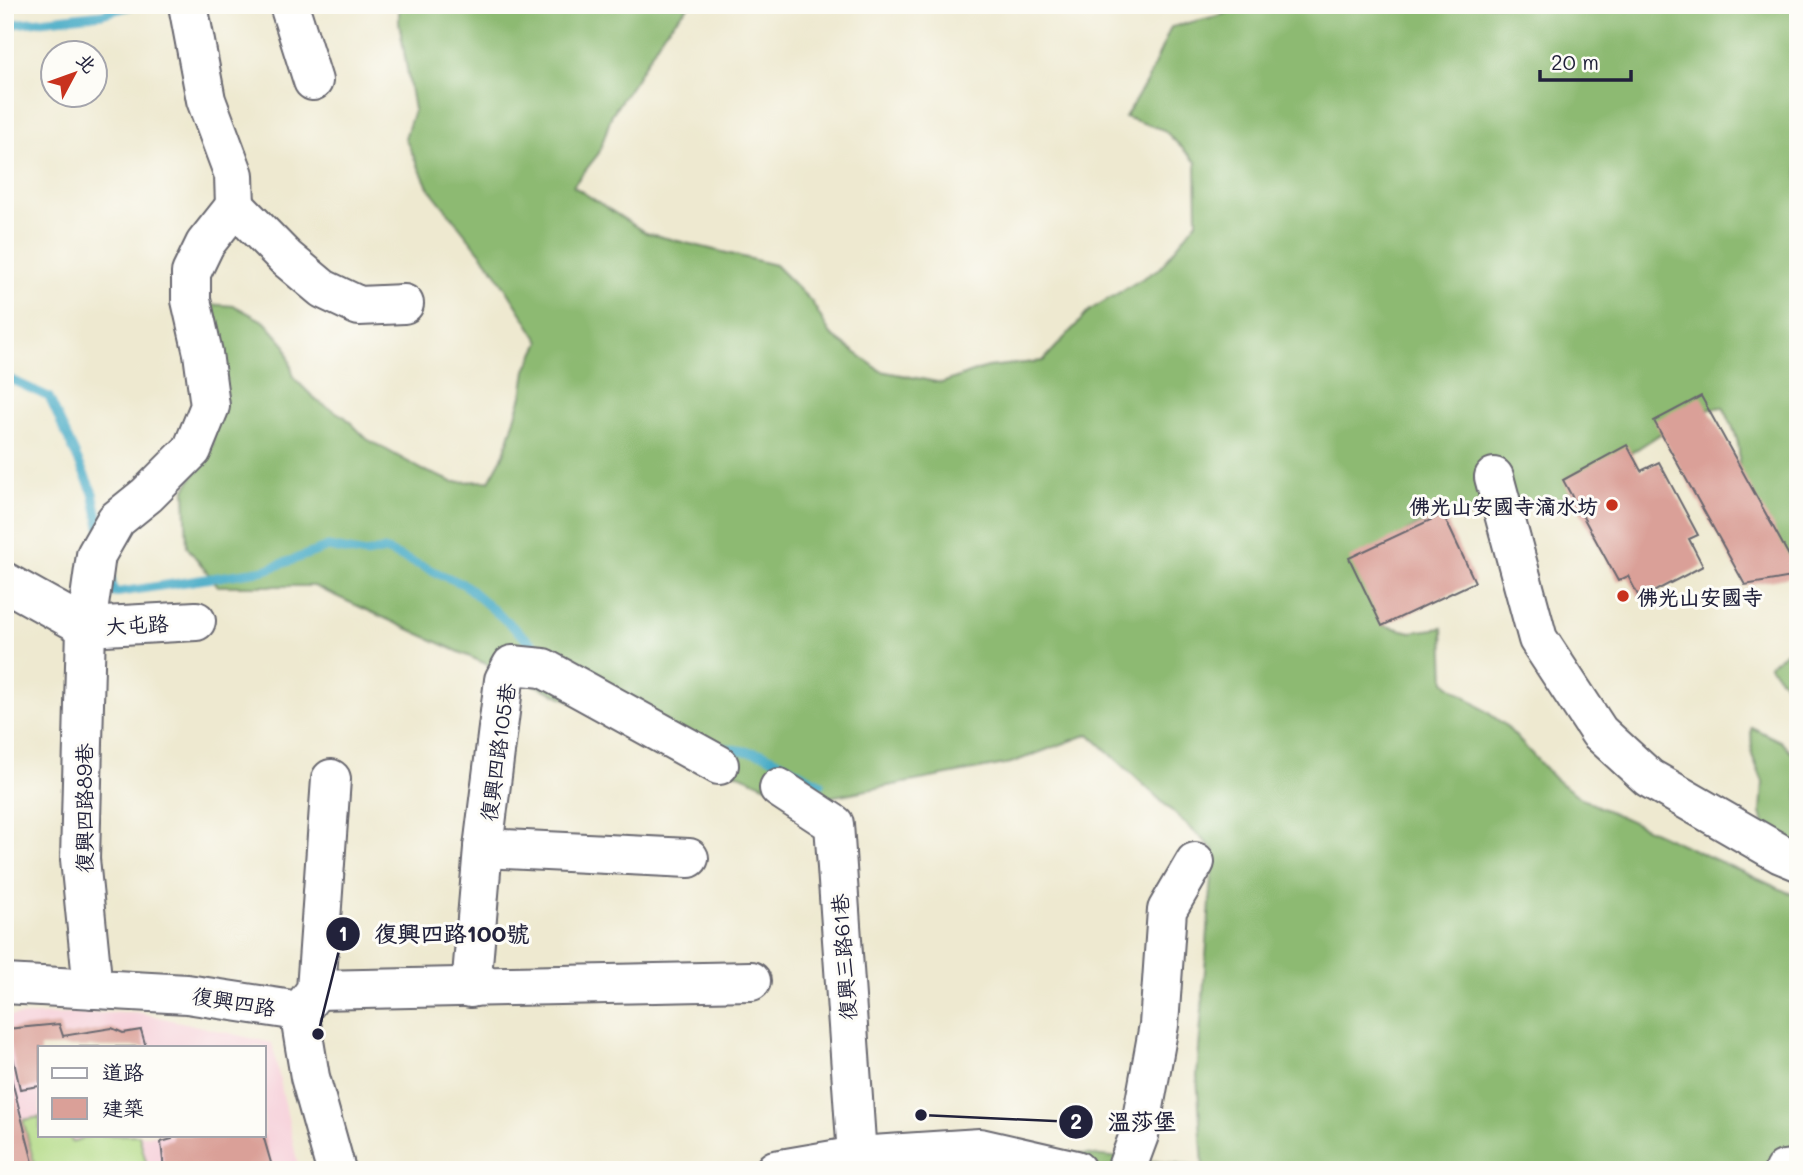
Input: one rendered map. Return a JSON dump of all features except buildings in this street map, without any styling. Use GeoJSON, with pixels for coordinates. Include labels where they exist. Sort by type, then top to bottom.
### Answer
{"type":"FeatureCollection","features":[{"type":"Feature","properties":{"kind":"street"},"geometry":{"type":"LineString","coordinates":[[289,5],[313,81]]}},
{"type":"Feature","properties":{"kind":"street"},"geometry":{"type":"LineString","coordinates":[[196,11],[206,100],[234,175],[235,206],[286,258],[323,289],[359,306],[404,304]]}},
{"type":"Feature","properties":{"kind":"street","name":"復興四路89巷"},"geometry":{"type":"LineString","coordinates":[[93,989],[80,859],[86,627],[96,555],[116,520],[147,495],[192,450],[210,406],[203,354],[191,300],[191,273],[205,244],[235,206]]}},
{"type":"Feature","properties":{"kind":"street"},"geometry":{"type":"LineString","coordinates":[[1494,477],[1538,639],[1599,732],[1649,778],[1781,854],[1798,861]]}},
{"type":"Feature","properties":{"kind":"street","name":"大屯路"},"geometry":{"type":"LineString","coordinates":[[5,582],[86,627],[196,621]]}},
{"type":"Feature","properties":{"kind":"street","name":"復興四路105巷"},"geometry":{"type":"LineString","coordinates":[[471,988],[483,848],[504,680],[512,665],[543,668],[719,765]]}},
{"type":"Feature","properties":{"kind":"street"},"geometry":{"type":"LineString","coordinates":[[308,1000],[331,779]]}},
{"type":"Feature","properties":{"kind":"street","name":"復興三路61巷"},"geometry":{"type":"LineString","coordinates":[[779,788],[834,824],[857,1156]]}},
{"type":"Feature","properties":{"kind":"street"},"geometry":{"type":"LineString","coordinates":[[483,848],[690,858]]}},
{"type":"Feature","properties":{"kind":"street"},"geometry":{"type":"LineString","coordinates":[[1126,1170],[1139,1135],[1159,1025],[1167,910],[1195,862]]}},
{"type":"Feature","properties":{"kind":"street","name":"復興四路"},"geometry":{"type":"LineString","coordinates":[[5,985],[308,1000],[471,988],[751,981]]}},
{"type":"Feature","properties":{"kind":"street","name":"復興四路"},"geometry":{"type":"LineString","coordinates":[[308,1000],[310,1077],[337,1170]]}},
{"type":"Feature","properties":{"kind":"street"},"geometry":{"type":"LineString","coordinates":[[775,1170],[857,1156],[980,1148],[1076,1170]]}},
{"type":"Feature","properties":{"kind":"street"},"geometry":{"type":"LineString","coordinates":[[1784,1170],[1798,1168]]}},
{"type":"Feature","properties":{"kind":"shaded area"},"geometry":{"type":"Polygon","coordinates":[[[137,1012],[272,1043],[299,1170],[5,1170],[5,1016],[137,1012]]]}},
{"type":"Feature","properties":{"kind":"green space"},"geometry":{"type":"Polygon","coordinates":[[[399,5],[690,5],[664,32],[612,114],[599,153],[573,186],[646,233],[775,265],[812,302],[831,335],[881,371],[942,383],[987,367],[1043,361],[1090,310],[1160,268],[1197,221],[1196,162],[1164,130],[1125,117],[1148,79],[1171,27],[1221,15],[1248,5],[1798,5],[1798,571],[1777,551],[1735,488],[1739,465],[1738,446],[1723,407],[1697,410],[1562,498],[1501,515],[1445,518],[1416,526],[1393,540],[1382,625],[1411,632],[1443,628],[1445,682],[1505,725],[1555,779],[1584,800],[1798,897],[1798,1170],[1070,1170],[1072,1153],[1203,1166],[1197,1076],[1214,850],[1089,734],[1011,763],[803,802],[314,586],[218,586],[187,547],[185,489],[213,445],[207,304],[235,306],[265,322],[286,346],[294,378],[317,401],[345,417],[367,439],[423,470],[453,482],[489,481],[504,454],[522,396],[526,370],[540,342],[494,270],[428,187],[405,138],[414,110],[399,22],[399,5]]]}},
{"type":"Feature","properties":{"kind":"green space"},"geometry":{"type":"Polygon","coordinates":[[[1798,643],[1798,690],[1790,690],[1769,665],[1798,643]]]}},
{"type":"Feature","properties":{"kind":"green space"},"geometry":{"type":"Polygon","coordinates":[[[1751,727],[1780,741],[1798,759],[1798,859],[1769,842],[1761,813],[1763,782],[1752,755],[1751,727]]]}},
{"type":"Feature","properties":{"kind":"green space"},"geometry":{"type":"Polygon","coordinates":[[[38,1117],[38,1136],[69,1136],[72,1142],[90,1136],[139,1136],[148,1170],[36,1170],[23,1120],[38,1117]]]}},
{"type":"Feature","properties":{"kind":"waterway"},"geometry":{"type":"LineString","coordinates":[[5,25],[102,14],[134,5]]}},
{"type":"Feature","properties":{"kind":"waterway"},"geometry":{"type":"LineString","coordinates":[[915,5],[921,5]]}},
{"type":"Feature","properties":{"kind":"waterway"},"geometry":{"type":"LineString","coordinates":[[5,377],[49,397],[93,493],[100,526]]}},
{"type":"Feature","properties":{"kind":"waterway"},"geometry":{"type":"LineString","coordinates":[[109,570],[114,593],[265,570],[328,547],[366,554],[385,550],[465,585],[544,654]]}},
{"type":"Feature","properties":{"kind":"waterway"},"geometry":{"type":"LineString","coordinates":[[718,747],[764,754],[821,784]]}},
{"type":"Feature","properties":{"kind":"place","name":"佛光山安國寺滴水坊"},"geometry":{"type":"Point","coordinates":[1612,505]}},
{"type":"Feature","properties":{"kind":"place","name":"佛光山安國寺"},"geometry":{"type":"Point","coordinates":[1623,596]}},
{"type":"Feature","properties":{"kind":"place","name":"復興四路100號"},"geometry":{"type":"Point","coordinates":[318,1034]}},
{"type":"Feature","properties":{"kind":"place","name":"溫莎堡"},"geometry":{"type":"Point","coordinates":[921,1115]}}]}
